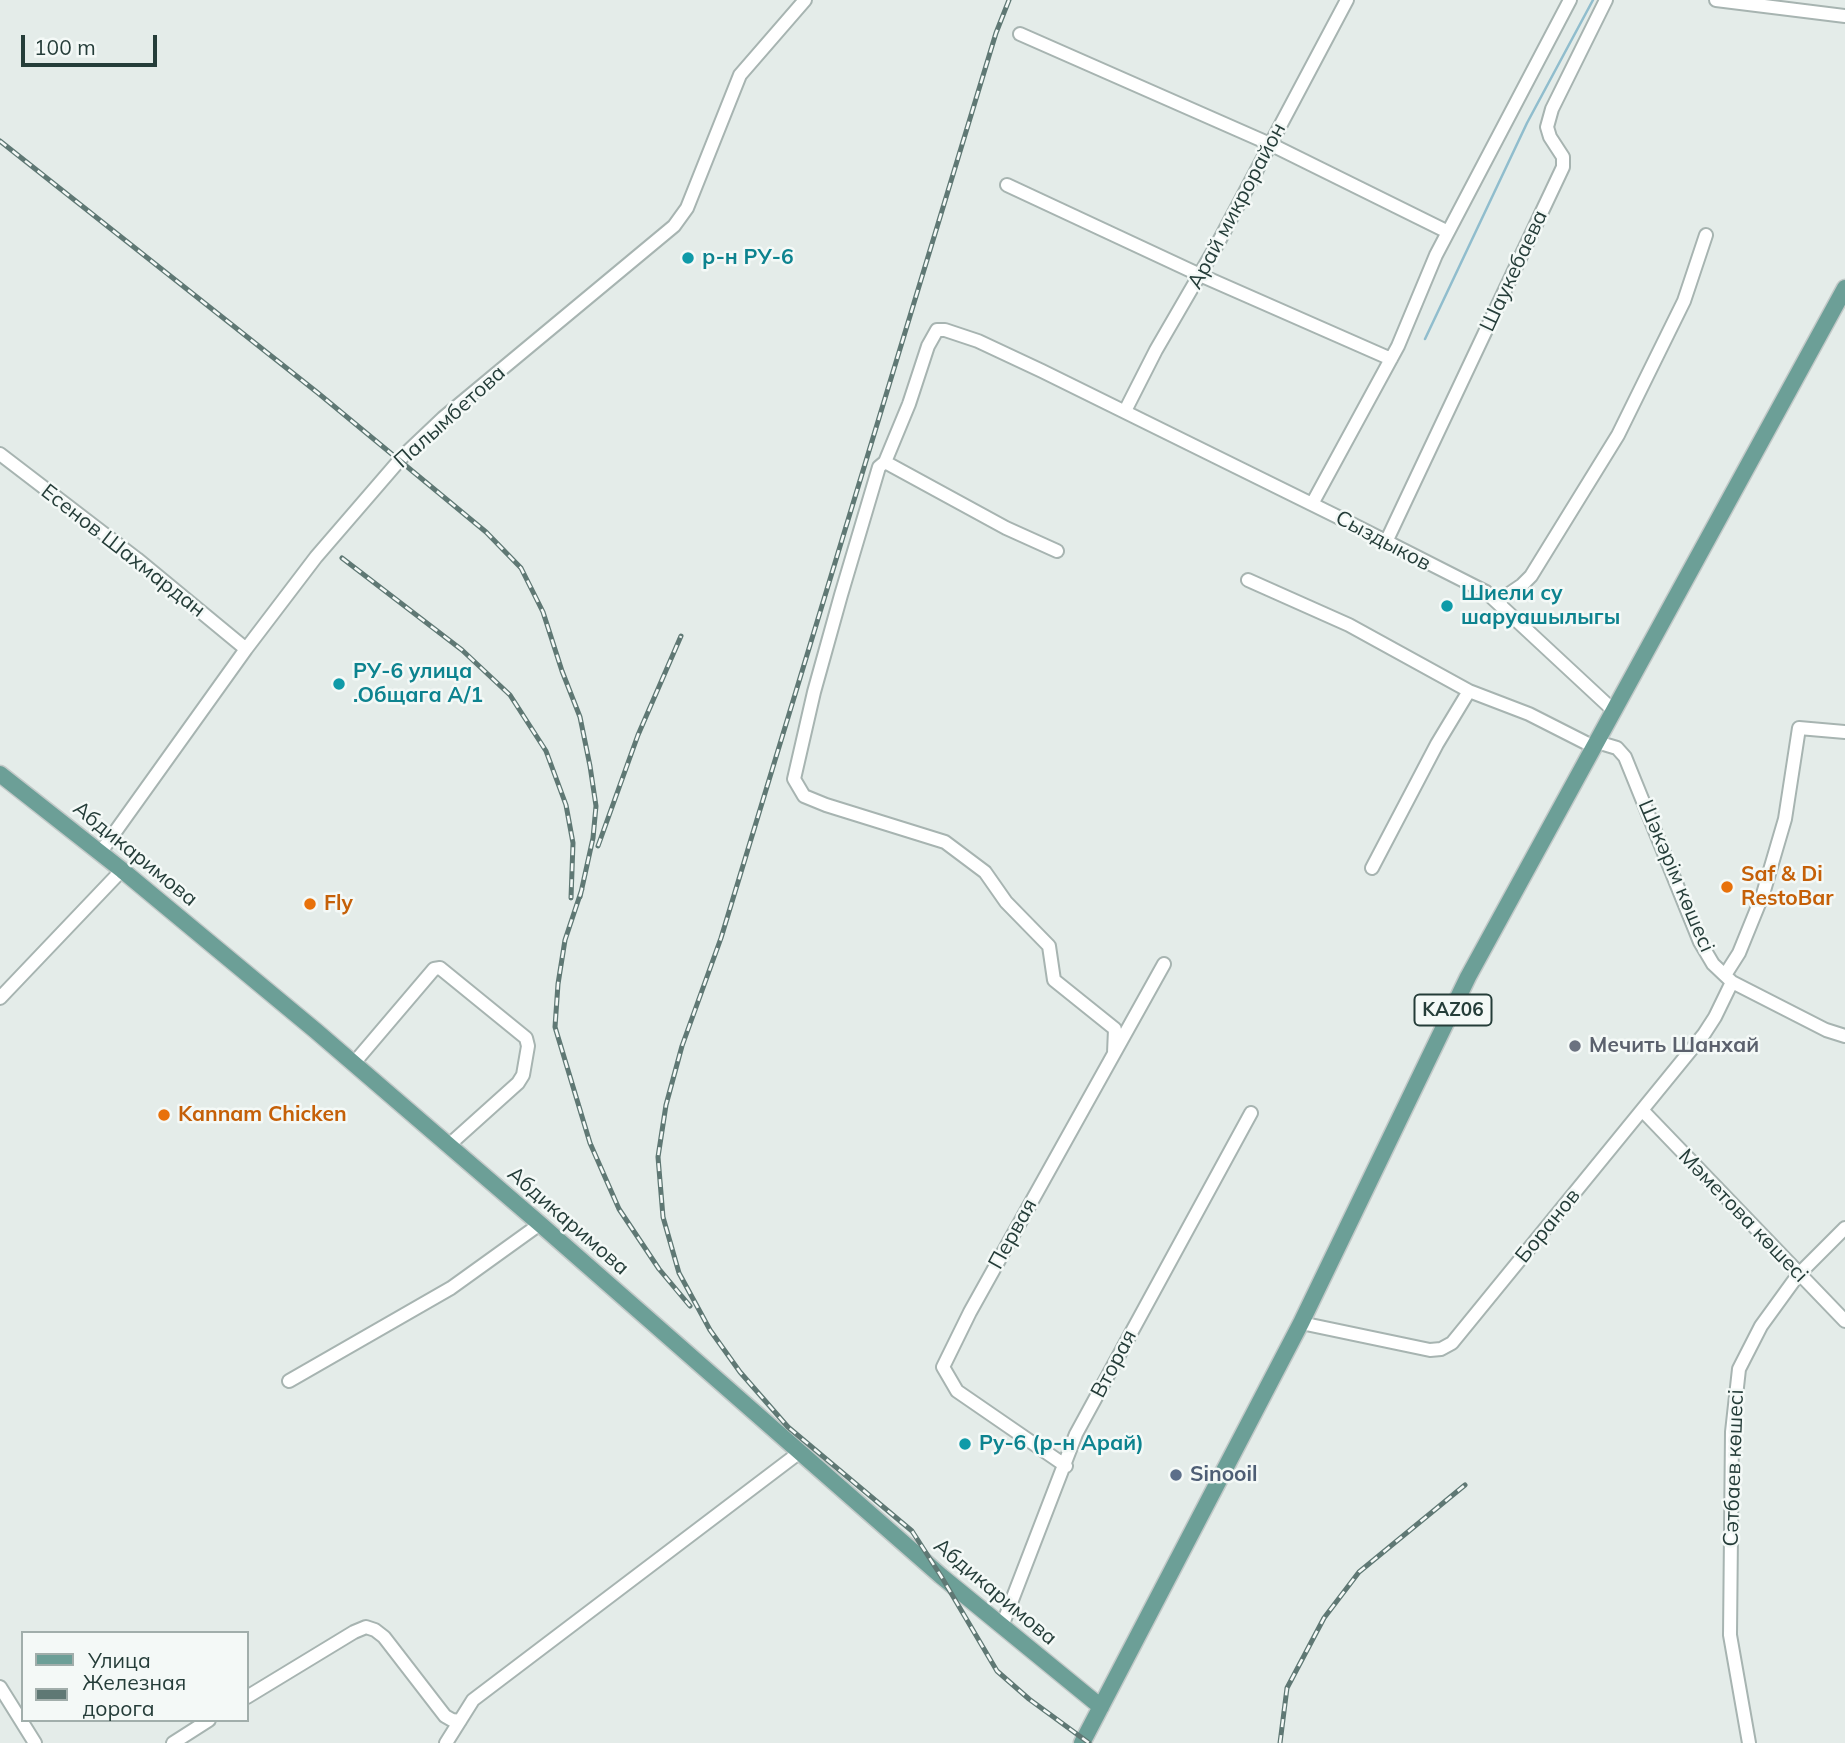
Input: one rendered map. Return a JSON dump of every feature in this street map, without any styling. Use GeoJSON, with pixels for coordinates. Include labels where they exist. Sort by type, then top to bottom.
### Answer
{"type":"FeatureCollection","features":[{"type":"Feature","properties":{"kind":"main road","name":"KАZ06"},"geometry":{"type":"LineString","coordinates":[[1082,1743],[1301,1323],[1468,977],[1845,288]]}},
{"type":"Feature","properties":{"kind":"main road","name":"Абдикаримова"},"geometry":{"type":"LineString","coordinates":[[0,774],[122,870],[354,1063],[941,1576],[1101,1707]]}},
{"type":"Feature","properties":{"kind":"street","name":"Палымбетова"},"geometry":{"type":"LineString","coordinates":[[100,853],[316,556],[404,455],[443,418],[674,226],[687,208],[740,75],[805,0]]}},
{"type":"Feature","properties":{"kind":"street","name":"Арай микрорайон"},"geometry":{"type":"LineString","coordinates":[[1125,411],[1347,0]]}},
{"type":"Feature","properties":{"kind":"street"},"geometry":{"type":"LineString","coordinates":[[1312,504],[1391,359],[1448,232],[1570,0]]}},
{"type":"Feature","properties":{"kind":"street","name":"Шаукебаева"},"geometry":{"type":"LineString","coordinates":[[1386,542],[1563,167],[1563,157],[1550,138],[1547,127],[1552,109],[1606,0]]}},
{"type":"Feature","properties":{"kind":"street"},"geometry":{"type":"LineString","coordinates":[[1716,0],[1845,16]]}},
{"type":"Feature","properties":{"kind":"street"},"geometry":{"type":"LineString","coordinates":[[1020,34],[1270,144],[1448,232]]}},
{"type":"Feature","properties":{"kind":"street"},"geometry":{"type":"LineString","coordinates":[[1007,185],[1200,275],[1391,359]]}},
{"type":"Feature","properties":{"kind":"street"},"geometry":{"type":"LineString","coordinates":[[1497,602],[1531,576],[1618,435],[1684,301],[1706,235]]}},
{"type":"Feature","properties":{"kind":"street","name":"Сыздыков"},"geometry":{"type":"LineString","coordinates":[[885,462],[909,404],[928,346],[937,330],[946,330],[978,341],[1125,411],[1486,592],[1614,711]]}},
{"type":"Feature","properties":{"kind":"street","name":"Есенов Шахмардан"},"geometry":{"type":"LineString","coordinates":[[0,454],[136,559],[246,649]]}},
{"type":"Feature","properties":{"kind":"street"},"geometry":{"type":"LineString","coordinates":[[1057,551],[1006,528],[885,462],[879,467],[814,692],[794,779],[804,796],[945,842],[985,872],[1006,902],[1049,946],[1054,980],[1115,1029],[1114,1053]]}},
{"type":"Feature","properties":{"kind":"street","name":"Шәкәрім көшесі"},"geometry":{"type":"LineString","coordinates":[[1248,580],[1349,625],[1469,691],[1596,744],[1616,748],[1625,757],[1700,942],[1713,964],[1728,979],[1826,1030],[1845,1036]]}},
{"type":"Feature","properties":{"kind":"street"},"geometry":{"type":"LineString","coordinates":[[1372,868],[1437,744],[1469,691]]}},
{"type":"Feature","properties":{"kind":"street","name":"Боранов"},"geometry":{"type":"LineString","coordinates":[[1301,1323],[1430,1350],[1441,1349],[1452,1343],[1704,1034],[1715,1017],[1763,894],[1785,819],[1799,728],[1845,732]]}},
{"type":"Feature","properties":{"kind":"street"},"geometry":{"type":"LineString","coordinates":[[0,998],[122,870]]}},
{"type":"Feature","properties":{"kind":"street","name":"Первая"},"geometry":{"type":"LineString","coordinates":[[1066,1466],[957,1391],[943,1367],[983,1288],[1164,964]]}},
{"type":"Feature","properties":{"kind":"street"},"geometry":{"type":"LineString","coordinates":[[354,1063],[433,969],[440,968],[526,1038],[523,1075],[449,1145]]}},
{"type":"Feature","properties":{"kind":"street","name":"Мәметова көшесі"},"geometry":{"type":"LineString","coordinates":[[1642,1110],[1845,1321]]}},
{"type":"Feature","properties":{"kind":"street","name":"Вторая"},"geometry":{"type":"LineString","coordinates":[[1002,1626],[1066,1466],[1076,1434],[1251,1113]]}},
{"type":"Feature","properties":{"kind":"street"},"geometry":{"type":"LineString","coordinates":[[289,1381],[451,1288],[540,1224]]}},
{"type":"Feature","properties":{"kind":"street","name":"Сәтбаев көшесі"},"geometry":{"type":"LineString","coordinates":[[1749,1743],[1730,1635],[1731,1432],[1739,1369],[1761,1326],[1798,1275],[1845,1228]]}},
{"type":"Feature","properties":{"kind":"street"},"geometry":{"type":"LineString","coordinates":[[446,1743],[473,1700],[800,1452]]}},
{"type":"Feature","properties":{"kind":"street"},"geometry":{"type":"LineString","coordinates":[[248,1696],[366,1627],[384,1637],[445,1716],[460,1721]]}},
{"type":"Feature","properties":{"kind":"street"},"geometry":{"type":"LineString","coordinates":[[0,1687],[21,1721]]}},
{"type":"Feature","properties":{"kind":"street"},"geometry":{"type":"LineString","coordinates":[[22,1722],[35,1743]]}},
{"type":"Feature","properties":{"kind":"street"},"geometry":{"type":"LineString","coordinates":[[173,1743],[206,1722]]}},
{"type":"Feature","properties":{"kind":"waterway"},"geometry":{"type":"LineString","coordinates":[[1425,339],[1527,123],[1593,0]]}},
{"type":"Feature","properties":{"kind":"railway"},"geometry":{"type":"LineString","coordinates":[[1009,0],[996,33],[721,938],[682,1046],[666,1105],[658,1157],[663,1217],[679,1273],[710,1330],[740,1372],[788,1427],[912,1531],[997,1671],[1029,1699],[1089,1743]]}},
{"type":"Feature","properties":{"kind":"railway"},"geometry":{"type":"LineString","coordinates":[[0,141],[318,393],[486,532],[521,568],[543,612],[580,717],[590,766],[596,806],[593,838],[580,897]]}},
{"type":"Feature","properties":{"kind":"railway"},"geometry":{"type":"LineString","coordinates":[[342,558],[462,650],[510,695],[546,751],[566,805],[573,843],[571,898]]}},
{"type":"Feature","properties":{"kind":"railway"},"geometry":{"type":"LineString","coordinates":[[598,846],[638,735],[681,636]]}},
{"type":"Feature","properties":{"kind":"railway"},"geometry":{"type":"LineString","coordinates":[[582,889],[565,940],[555,1027],[590,1143],[619,1209],[659,1269],[690,1306]]}},
{"type":"Feature","properties":{"kind":"railway"},"geometry":{"type":"LineString","coordinates":[[1280,1743],[1287,1688],[1324,1618],[1359,1572],[1465,1485]]}},
{"type":"Feature","properties":{"kind":"place","name":"р-н РУ-6"},"geometry":{"type":"Point","coordinates":[688,258]}},
{"type":"Feature","properties":{"kind":"place","name":"Шиели су шаруашылыгы"},"geometry":{"type":"Point","coordinates":[1447,606]}},
{"type":"Feature","properties":{"kind":"place","name":"РУ-6 улица .Общага А/1"},"geometry":{"type":"Point","coordinates":[339,684]}},
{"type":"Feature","properties":{"kind":"place","name":"Saf & Di RestoBar"},"geometry":{"type":"Point","coordinates":[1727,887]}},
{"type":"Feature","properties":{"kind":"place","name":"Fly"},"geometry":{"type":"Point","coordinates":[310,904]}},
{"type":"Feature","properties":{"kind":"place","name":"Мечить Шанхай"},"geometry":{"type":"Point","coordinates":[1575,1046]}},
{"type":"Feature","properties":{"kind":"place","name":"Kannam Chicken"},"geometry":{"type":"Point","coordinates":[164,1115]}},
{"type":"Feature","properties":{"kind":"place","name":"Ру-6 (р-н Арай)"},"geometry":{"type":"Point","coordinates":[965,1444]}},
{"type":"Feature","properties":{"kind":"place","name":"Sinooil"},"geometry":{"type":"Point","coordinates":[1176,1475]}}]}
